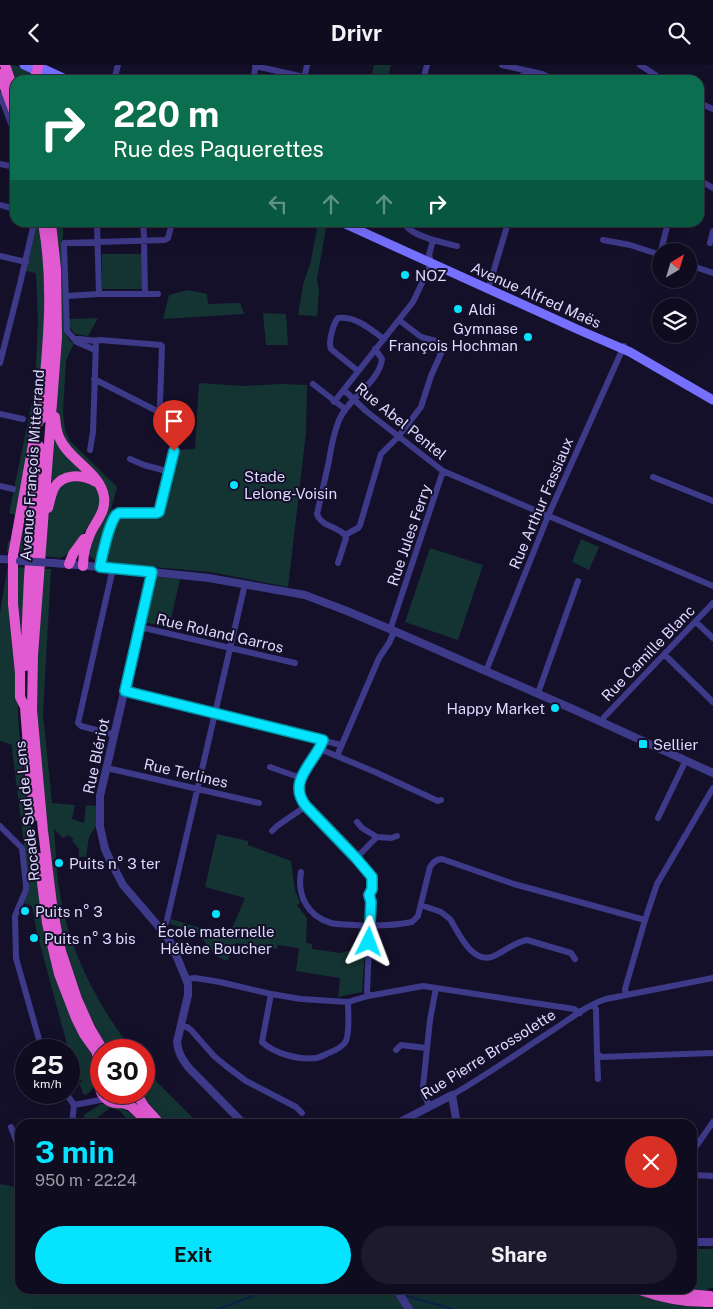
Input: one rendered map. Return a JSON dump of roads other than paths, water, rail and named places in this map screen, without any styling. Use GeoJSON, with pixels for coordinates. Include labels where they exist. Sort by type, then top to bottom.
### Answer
{"type":"FeatureCollection","features":[{"type":"Feature","properties":{"kind":"highway"},"geometry":{"type":"LineString","coordinates":[[5,65],[10,80]]}},
{"type":"Feature","properties":{"kind":"highway"},"geometry":{"type":"LineString","coordinates":[[0,74],[10,101]]}},
{"type":"Feature","properties":{"kind":"highway","name":"Avenue François Mitterrand"},"geometry":{"type":"LineString","coordinates":[[29,708],[25,657],[29,577],[50,310],[49,270],[44,227]]}},
{"type":"Feature","properties":{"kind":"highway","name":"Avenue François Mitterrand"},"geometry":{"type":"LineString","coordinates":[[29,708],[57,337],[56,269],[51,227]]}},
{"type":"Feature","properties":{"kind":"highway"},"geometry":{"type":"LineString","coordinates":[[53,386],[56,427],[60,441],[65,449],[93,476],[104,496],[104,506],[84,549],[83,565]]}},
{"type":"Feature","properties":{"kind":"highway"},"geometry":{"type":"LineString","coordinates":[[29,708],[20,697],[20,673],[13,604],[16,560],[13,555],[36,428],[42,412]]}},
{"type":"Feature","properties":{"kind":"highway"},"geometry":{"type":"LineString","coordinates":[[42,527],[52,491],[61,480],[75,476],[90,479],[99,484]]}},
{"type":"Feature","properties":{"kind":"highway"},"geometry":{"type":"LineString","coordinates":[[69,564],[85,537],[91,533]]}},
{"type":"Feature","properties":{"kind":"highway","name":"Rocade Sud de Lens"},"geometry":{"type":"LineString","coordinates":[[29,708],[27,738],[46,923],[58,974],[84,1034],[90,1042]]}},
{"type":"Feature","properties":{"kind":"highway","name":"Rocade Sud de Lens"},"geometry":{"type":"LineString","coordinates":[[29,708],[56,927],[61,951],[77,999],[96,1039]]}},
{"type":"Feature","properties":{"kind":"highway"},"geometry":{"type":"LineString","coordinates":[[126,1104],[131,1106],[145,1119]]}},
{"type":"Feature","properties":{"kind":"highway"},"geometry":{"type":"LineString","coordinates":[[143,1104],[156,1119]]}},
{"type":"Feature","properties":{"kind":"highway"},"geometry":{"type":"LineString","coordinates":[[654,1294],[684,1301],[713,1302]]}},
{"type":"Feature","properties":{"kind":"highway"},"geometry":{"type":"LineString","coordinates":[[686,1294],[713,1296]]}},
{"type":"Feature","properties":{"kind":"main road"},"geometry":{"type":"LineString","coordinates":[[24,65],[50,75]]}},
{"type":"Feature","properties":{"kind":"main road","name":"Avenue Alfred Maës"},"geometry":{"type":"LineString","coordinates":[[353,227],[430,259],[445,262],[490,283],[624,348],[713,400]]}},
{"type":"Feature","properties":{"kind":"main road","name":"Avenue Alfred Maës"},"geometry":{"type":"LineString","coordinates":[[364,227],[624,348],[646,356],[713,393]]}},
{"type":"Feature","properties":{"kind":"street"},"geometry":{"type":"LineString","coordinates":[[256,65],[290,75]]}},
{"type":"Feature","properties":{"kind":"street"},"geometry":{"type":"LineString","coordinates":[[502,65],[544,75]]}},
{"type":"Feature","properties":{"kind":"street"},"geometry":{"type":"LineString","coordinates":[[640,65],[655,75]]}},
{"type":"Feature","properties":{"kind":"street"},"geometry":{"type":"LineString","coordinates":[[523,75],[525,70]]}},
{"type":"Feature","properties":{"kind":"street"},"geometry":{"type":"LineString","coordinates":[[0,95],[10,121]]}},
{"type":"Feature","properties":{"kind":"street"},"geometry":{"type":"LineString","coordinates":[[0,363],[2,345],[26,262],[33,227]]}},
{"type":"Feature","properties":{"kind":"street"},"geometry":{"type":"LineString","coordinates":[[98,227],[98,294]]}},
{"type":"Feature","properties":{"kind":"street"},"geometry":{"type":"LineString","coordinates":[[143,227],[145,294]]}},
{"type":"Feature","properties":{"kind":"street"},"geometry":{"type":"LineString","coordinates":[[95,351],[76,342],[67,331],[64,243],[144,238],[164,240],[168,238],[171,227]]}},
{"type":"Feature","properties":{"kind":"street"},"geometry":{"type":"LineString","coordinates":[[407,227],[409,230],[434,241],[457,246]]}},
{"type":"Feature","properties":{"kind":"street"},"geometry":{"type":"LineString","coordinates":[[490,283],[507,227]]}},
{"type":"Feature","properties":{"kind":"street"},"geometry":{"type":"LineString","coordinates":[[664,243],[667,227]]}},
{"type":"Feature","properties":{"kind":"street"},"geometry":{"type":"LineString","coordinates":[[710,243],[713,231]]}},
{"type":"Feature","properties":{"kind":"street"},"geometry":{"type":"LineString","coordinates":[[603,240],[630,245],[652,252]]}},
{"type":"Feature","properties":{"kind":"street"},"geometry":{"type":"LineString","coordinates":[[334,402],[413,302],[430,266],[434,241]]}},
{"type":"Feature","properties":{"kind":"street"},"geometry":{"type":"LineString","coordinates":[[0,256],[26,262]]}},
{"type":"Feature","properties":{"kind":"street"},"geometry":{"type":"LineString","coordinates":[[698,268],[713,273]]}},
{"type":"Feature","properties":{"kind":"street"},"geometry":{"type":"LineString","coordinates":[[66,296],[158,294]]}},
{"type":"Feature","properties":{"kind":"street"},"geometry":{"type":"LineString","coordinates":[[358,371],[331,349],[329,344],[334,322],[338,318],[344,317],[356,320],[384,339]]}},
{"type":"Feature","properties":{"kind":"street"},"geometry":{"type":"LineString","coordinates":[[345,535],[360,525],[381,454],[398,437],[421,407],[431,376],[443,349],[441,344],[421,337],[399,320]]}},
{"type":"Feature","properties":{"kind":"street"},"geometry":{"type":"LineString","coordinates":[[75,339],[120,341],[162,346],[161,413],[163,425],[172,441],[174,449],[159,512],[119,513],[113,517],[100,567]]}},
{"type":"Feature","properties":{"kind":"street"},"geometry":{"type":"LineString","coordinates":[[90,450],[93,432],[96,341]]}},
{"type":"Feature","properties":{"kind":"street","name":"Rue Arthur Fassiaux"},"geometry":{"type":"LineString","coordinates":[[486,671],[548,516],[624,348]]}},
{"type":"Feature","properties":{"kind":"street"},"geometry":{"type":"LineString","coordinates":[[338,563],[346,538],[345,535],[324,523],[317,514],[339,420],[353,399],[359,395],[381,368],[382,359],[376,349]]}},
{"type":"Feature","properties":{"kind":"street"},"geometry":{"type":"LineString","coordinates":[[94,379],[161,413]]}},
{"type":"Feature","properties":{"kind":"street"},"geometry":{"type":"LineString","coordinates":[[313,384],[345,409]]}},
{"type":"Feature","properties":{"kind":"street"},"geometry":{"type":"LineString","coordinates":[[94,395],[100,388],[106,385]]}},
{"type":"Feature","properties":{"kind":"street","name":"Rue Abel Pentel"},"geometry":{"type":"LineString","coordinates":[[344,390],[398,437],[443,471]]}},
{"type":"Feature","properties":{"kind":"street"},"geometry":{"type":"LineString","coordinates":[[153,409],[160,404]]}},
{"type":"Feature","properties":{"kind":"street"},"geometry":{"type":"LineString","coordinates":[[0,414],[23,419]]}},
{"type":"Feature","properties":{"kind":"street"},"geometry":{"type":"LineString","coordinates":[[130,459],[170,472]]}},
{"type":"Feature","properties":{"kind":"street","name":"Rue Jules Ferry"},"geometry":{"type":"LineString","coordinates":[[337,756],[379,658],[393,634],[391,627],[443,471],[713,586]]}},
{"type":"Feature","properties":{"kind":"street"},"geometry":{"type":"LineString","coordinates":[[653,477],[713,501]]}},
{"type":"Feature","properties":{"kind":"street"},"geometry":{"type":"LineString","coordinates":[[0,486],[13,489]]}},
{"type":"Feature","properties":{"kind":"street"},"geometry":{"type":"LineString","coordinates":[[0,559],[83,565],[209,578],[288,591],[311,597],[538,693],[713,773]]}},
{"type":"Feature","properties":{"kind":"street"},"geometry":{"type":"LineString","coordinates":[[113,568],[78,723],[81,726],[115,735]]}},
{"type":"Feature","properties":{"kind":"street","name":"Rue Blériot"},"geometry":{"type":"LineString","coordinates":[[152,572],[100,796],[100,827],[105,849],[116,873],[123,885],[162,930],[172,945],[186,979]]}},
{"type":"Feature","properties":{"kind":"street"},"geometry":{"type":"LineString","coordinates":[[538,693],[578,581]]}},
{"type":"Feature","properties":{"kind":"street"},"geometry":{"type":"LineString","coordinates":[[162,930],[167,920],[245,584]]}},
{"type":"Feature","properties":{"kind":"street","name":"Rue Camille Blanc"},"geometry":{"type":"LineString","coordinates":[[602,722],[604,717],[713,603]]}},
{"type":"Feature","properties":{"kind":"street"},"geometry":{"type":"LineString","coordinates":[[696,621],[713,638]]}},
{"type":"Feature","properties":{"kind":"street","name":"Rue Roland Garros"},"geometry":{"type":"LineString","coordinates":[[140,627],[295,663]]}},
{"type":"Feature","properties":{"kind":"street"},"geometry":{"type":"LineString","coordinates":[[664,654],[713,702]]}},
{"type":"Feature","properties":{"kind":"street"},"geometry":{"type":"LineString","coordinates":[[125,691],[342,745]]}},
{"type":"Feature","properties":{"kind":"street"},"geometry":{"type":"LineString","coordinates":[[323,740],[320,749],[301,778],[298,788],[299,794],[306,806],[372,877],[372,889],[369,895],[371,902],[368,996]]}},
{"type":"Feature","properties":{"kind":"street"},"geometry":{"type":"LineString","coordinates":[[320,749],[438,801],[441,800]]}},
{"type":"Feature","properties":{"kind":"street"},"geometry":{"type":"LineString","coordinates":[[658,818],[686,760]]}},
{"type":"Feature","properties":{"kind":"street"},"geometry":{"type":"LineString","coordinates":[[270,767],[301,778]]}},
{"type":"Feature","properties":{"kind":"street","name":"Rue Terlines"},"geometry":{"type":"LineString","coordinates":[[107,768],[259,803]]}},
{"type":"Feature","properties":{"kind":"street"},"geometry":{"type":"LineString","coordinates":[[626,995],[625,989],[657,884],[713,788]]}},
{"type":"Feature","properties":{"kind":"street"},"geometry":{"type":"LineString","coordinates":[[272,831],[306,806]]}},
{"type":"Feature","properties":{"kind":"street"},"geometry":{"type":"LineString","coordinates":[[356,822],[362,829],[377,837],[392,838],[397,836]]}},
{"type":"Feature","properties":{"kind":"street"},"geometry":{"type":"LineString","coordinates":[[0,825],[19,844],[23,851],[26,890],[16,916],[16,958],[39,1039]]}},
{"type":"Feature","properties":{"kind":"street"},"geometry":{"type":"LineString","coordinates":[[356,858],[377,837]]}},
{"type":"Feature","properties":{"kind":"street"},"geometry":{"type":"LineString","coordinates":[[301,872],[300,889],[306,905],[312,913],[332,923],[370,926],[412,922],[418,916],[430,867],[438,859],[512,883],[645,920]]}},
{"type":"Feature","properties":{"kind":"street"},"geometry":{"type":"LineString","coordinates":[[421,905],[446,915],[474,954],[480,957],[494,957],[519,942],[527,941],[571,953],[575,959]]}},
{"type":"Feature","properties":{"kind":"street"},"geometry":{"type":"LineString","coordinates":[[239,1119],[181,1058],[177,1042],[188,995],[186,979],[195,978],[220,982],[302,999],[348,1002],[368,996],[423,986],[574,1009],[580,1013]]}},
{"type":"Feature","properties":{"kind":"street","name":"Rue Pierre Brossolette"},"geometry":{"type":"LineString","coordinates":[[406,1119],[452,1095],[601,1000],[713,978]]}},
{"type":"Feature","properties":{"kind":"street"},"geometry":{"type":"LineString","coordinates":[[430,1107],[423,1093],[423,1087],[426,1048],[436,988]]}},
{"type":"Feature","properties":{"kind":"street"},"geometry":{"type":"LineString","coordinates":[[271,994],[262,1042],[266,1046],[288,1056],[303,1058],[318,1058],[336,1050],[346,1041],[348,1002]]}},
{"type":"Feature","properties":{"kind":"street"},"geometry":{"type":"LineString","coordinates":[[593,1005],[596,1009],[598,1079]]}},
{"type":"Feature","properties":{"kind":"street"},"geometry":{"type":"LineString","coordinates":[[182,1027],[187,1027],[191,1030],[214,1056],[246,1081],[296,1107],[302,1113]]}},
{"type":"Feature","properties":{"kind":"street"},"geometry":{"type":"LineString","coordinates":[[396,1050],[401,1045],[426,1048]]}},
{"type":"Feature","properties":{"kind":"street"},"geometry":{"type":"LineString","coordinates":[[597,1054],[602,1057],[713,1053]]}},
{"type":"Feature","properties":{"kind":"street"},"geometry":{"type":"LineString","coordinates":[[452,1095],[456,1119]]}},
{"type":"Feature","properties":{"kind":"street"},"geometry":{"type":"LineString","coordinates":[[87,1103],[90,1100]]}},
{"type":"Feature","properties":{"kind":"street"},"geometry":{"type":"LineString","coordinates":[[73,1119],[74,1105],[90,1102]]}},
{"type":"Feature","properties":{"kind":"street"},"geometry":{"type":"LineString","coordinates":[[697,1146],[713,1123]]}},
{"type":"Feature","properties":{"kind":"street"},"geometry":{"type":"LineString","coordinates":[[11,1127],[15,1138]]}},
{"type":"Feature","properties":{"kind":"street"},"geometry":{"type":"LineString","coordinates":[[697,1175],[713,1176]]}},
{"type":"Feature","properties":{"kind":"street"},"geometry":{"type":"LineString","coordinates":[[697,1242],[713,1242]]}},
{"type":"Feature","properties":{"kind":"street"},"geometry":{"type":"LineString","coordinates":[[399,1294],[409,1309]]}},
{"type":"Feature","properties":{"kind":"waterway"},"geometry":{"type":"LineString","coordinates":[[218,1309],[258,1294]]}},
{"type":"Feature","properties":{"kind":"waterway"},"geometry":{"type":"LineString","coordinates":[[406,1296],[453,1309]]}},
{"type":"Feature","properties":{"kind":"place","name":"NOZ"},"geometry":{"type":"Point","coordinates":[405,275]}},
{"type":"Feature","properties":{"kind":"place","name":"Aldi"},"geometry":{"type":"Point","coordinates":[458,309]}},
{"type":"Feature","properties":{"kind":"place","name":"Gymnase François Hochman"},"geometry":{"type":"Point","coordinates":[528,337]}},
{"type":"Feature","properties":{"kind":"place","name":"Stade Lelong-Voisin"},"geometry":{"type":"Point","coordinates":[234,485]}},
{"type":"Feature","properties":{"kind":"place","name":"Happy Market"},"geometry":{"type":"Point","coordinates":[555,708]}},
{"type":"Feature","properties":{"kind":"place","name":"Sellier"},"geometry":{"type":"Point","coordinates":[643,744]}},
{"type":"Feature","properties":{"kind":"place","name":"Puits n° 3 ter"},"geometry":{"type":"Point","coordinates":[59,863]}},
{"type":"Feature","properties":{"kind":"place","name":"Puits n° 3"},"geometry":{"type":"Point","coordinates":[25,911]}},
{"type":"Feature","properties":{"kind":"place","name":"École maternelle Hélène Boucher"},"geometry":{"type":"Point","coordinates":[216,914]}},
{"type":"Feature","properties":{"kind":"place","name":"Puits n° 3 bis"},"geometry":{"type":"Point","coordinates":[34,938]}}]}
